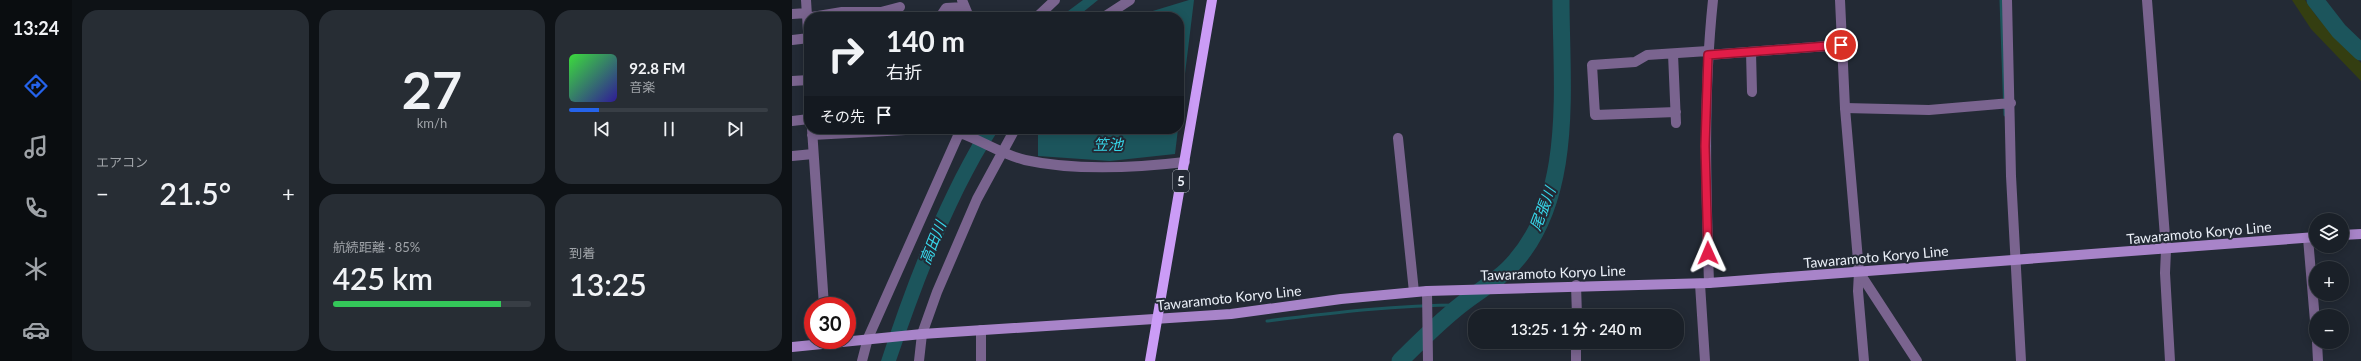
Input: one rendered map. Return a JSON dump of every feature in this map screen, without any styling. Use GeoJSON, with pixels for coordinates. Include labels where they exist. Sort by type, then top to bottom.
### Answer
{"type":"FeatureCollection","features":[{"type":"Feature","properties":{"kind":"main road","name":"5"},"geometry":{"type":"LineString","coordinates":[[1150,361],[1212,0]]}},
{"type":"Feature","properties":{"kind":"main road"},"geometry":{"type":"LineString","coordinates":[[2349,235],[2361,234]]}},
{"type":"Feature","properties":{"kind":"main road","name":"Tawaramoto Koryo Line"},"geometry":{"type":"LineString","coordinates":[[856,339],[1231,314],[1341,299],[1427,291],[1576,285],[1704,283],[2309,238]]}},
{"type":"Feature","properties":{"kind":"main road","name":"Tawaramoto Koryo Line"},"geometry":{"type":"LineString","coordinates":[[792,347],[804,345]]}},
{"type":"Feature","properties":{"kind":"street"},"geometry":{"type":"LineString","coordinates":[[806,0],[808,12]]}},
{"type":"Feature","properties":{"kind":"street"},"geometry":{"type":"LineString","coordinates":[[1042,12],[1055,0]]}},
{"type":"Feature","properties":{"kind":"street"},"geometry":{"type":"LineString","coordinates":[[1112,12],[1130,0]]}},
{"type":"Feature","properties":{"kind":"street"},"geometry":{"type":"LineString","coordinates":[[1705,361],[1705,146],[1708,53],[1713,0]]}},
{"type":"Feature","properties":{"kind":"street"},"geometry":{"type":"LineString","coordinates":[[1840,0],[1845,108],[1859,272],[1858,291],[1864,361]]}},
{"type":"Feature","properties":{"kind":"street"},"geometry":{"type":"LineString","coordinates":[[2007,0],[2006,104],[2022,361]]}},
{"type":"Feature","properties":{"kind":"street"},"geometry":{"type":"LineString","coordinates":[[2147,0],[2166,250],[2165,273],[2170,361]]}},
{"type":"Feature","properties":{"kind":"street"},"geometry":{"type":"LineString","coordinates":[[943,12],[946,8],[963,3]]}},
{"type":"Feature","properties":{"kind":"street"},"geometry":{"type":"LineString","coordinates":[[842,12],[881,12],[900,7]]}},
{"type":"Feature","properties":{"kind":"street"},"geometry":{"type":"LineString","coordinates":[[792,14],[804,15]]}},
{"type":"Feature","properties":{"kind":"street"},"geometry":{"type":"LineString","coordinates":[[792,40],[804,39]]}},
{"type":"Feature","properties":{"kind":"street"},"geometry":{"type":"LineString","coordinates":[[1676,112],[1594,115],[1592,65],[1635,62],[1647,55],[1751,52],[1841,45]]}},
{"type":"Feature","properties":{"kind":"street"},"geometry":{"type":"LineString","coordinates":[[1751,52],[1752,92]]}},
{"type":"Feature","properties":{"kind":"street"},"geometry":{"type":"LineString","coordinates":[[1674,54],[1676,123]]}},
{"type":"Feature","properties":{"kind":"street"},"geometry":{"type":"LineString","coordinates":[[792,81],[804,80]]}},
{"type":"Feature","properties":{"kind":"street"},"geometry":{"type":"LineString","coordinates":[[1845,108],[1929,110],[2006,104]]}},
{"type":"Feature","properties":{"kind":"street"},"geometry":{"type":"LineString","coordinates":[[792,121],[804,120]]}},
{"type":"Feature","properties":{"kind":"street"},"geometry":{"type":"LineString","coordinates":[[812,134],[823,297]]}},
{"type":"Feature","properties":{"kind":"street"},"geometry":{"type":"LineString","coordinates":[[862,361],[964,134]]}},
{"type":"Feature","properties":{"kind":"street"},"geometry":{"type":"LineString","coordinates":[[966,134],[1024,160],[1108,167],[1150,166],[1184,162]]}},
{"type":"Feature","properties":{"kind":"street"},"geometry":{"type":"LineString","coordinates":[[919,361],[919,334],[977,199],[1001,150],[1012,134]]}},
{"type":"Feature","properties":{"kind":"street"},"geometry":{"type":"LineString","coordinates":[[1398,138],[1414,292]]}},
{"type":"Feature","properties":{"kind":"street"},"geometry":{"type":"LineString","coordinates":[[792,156],[813,154]]}},
{"type":"Feature","properties":{"kind":"street"},"geometry":{"type":"LineString","coordinates":[[2313,253],[2315,309]]}},
{"type":"Feature","properties":{"kind":"street"},"geometry":{"type":"LineString","coordinates":[[1859,272],[1917,361]]}},
{"type":"Feature","properties":{"kind":"street"},"geometry":{"type":"LineString","coordinates":[[1576,285],[1577,309]]}},
{"type":"Feature","properties":{"kind":"street"},"geometry":{"type":"LineString","coordinates":[[1427,291],[1428,361]]}},
{"type":"Feature","properties":{"kind":"street"},"geometry":{"type":"LineString","coordinates":[[981,330],[981,361]]}},
{"type":"Feature","properties":{"kind":"street"},"geometry":{"type":"LineString","coordinates":[[1576,349],[1576,361]]}},
{"type":"Feature","properties":{"kind":"street"},"geometry":{"type":"LineString","coordinates":[[2317,349],[2318,361]]}},
{"type":"Feature","properties":{"kind":"green space"},"geometry":{"type":"Polygon","coordinates":[[[2292,0],[2305,0],[2317,17],[2361,63],[2361,81],[2311,29],[2292,0]]]}},
{"type":"Feature","properties":{"kind":"water"},"geometry":{"type":"Polygon","coordinates":[[[1083,0],[1098,0],[1083,12],[1067,12],[1083,0]]]}},
{"type":"Feature","properties":{"kind":"water"},"geometry":{"type":"Polygon","coordinates":[[[1189,0],[1194,0],[1184,82],[1184,12],[1149,12],[1189,0]]]}},
{"type":"Feature","properties":{"kind":"water","name":"高田川"},"geometry":{"type":"Polygon","coordinates":[[[978,134],[996,134],[968,183],[954,212],[917,302],[896,361],[881,361],[913,271],[937,213],[965,156],[978,134]]]}},
{"type":"Feature","properties":{"kind":"water","name":"笠池"},"geometry":{"type":"Polygon","coordinates":[[[1038,134],[1177,134],[1175,154],[1110,161],[1038,156],[1038,134]]]}},
{"type":"Feature","properties":{"kind":"waterway","name":"尾張川"},"geometry":{"type":"LineString","coordinates":[[1400,361],[1446,317],[1508,269],[1530,242],[1545,211],[1555,177],[1560,142],[1562,105],[1561,0]]}},
{"type":"Feature","properties":{"kind":"waterway"},"geometry":{"type":"LineString","coordinates":[[2001,0],[2005,115]]}},
{"type":"Feature","properties":{"kind":"waterway"},"geometry":{"type":"LineString","coordinates":[[2315,0],[2339,31],[2361,52]]}},
{"type":"Feature","properties":{"kind":"waterway"},"geometry":{"type":"LineString","coordinates":[[1267,321],[1388,308],[1461,305]]}},
{"type":"Feature","properties":{"kind":"route"},"geometry":{"type":"LineString","coordinates":[[1708,253],[1705,146],[1708,55],[1841,45]]}}]}
